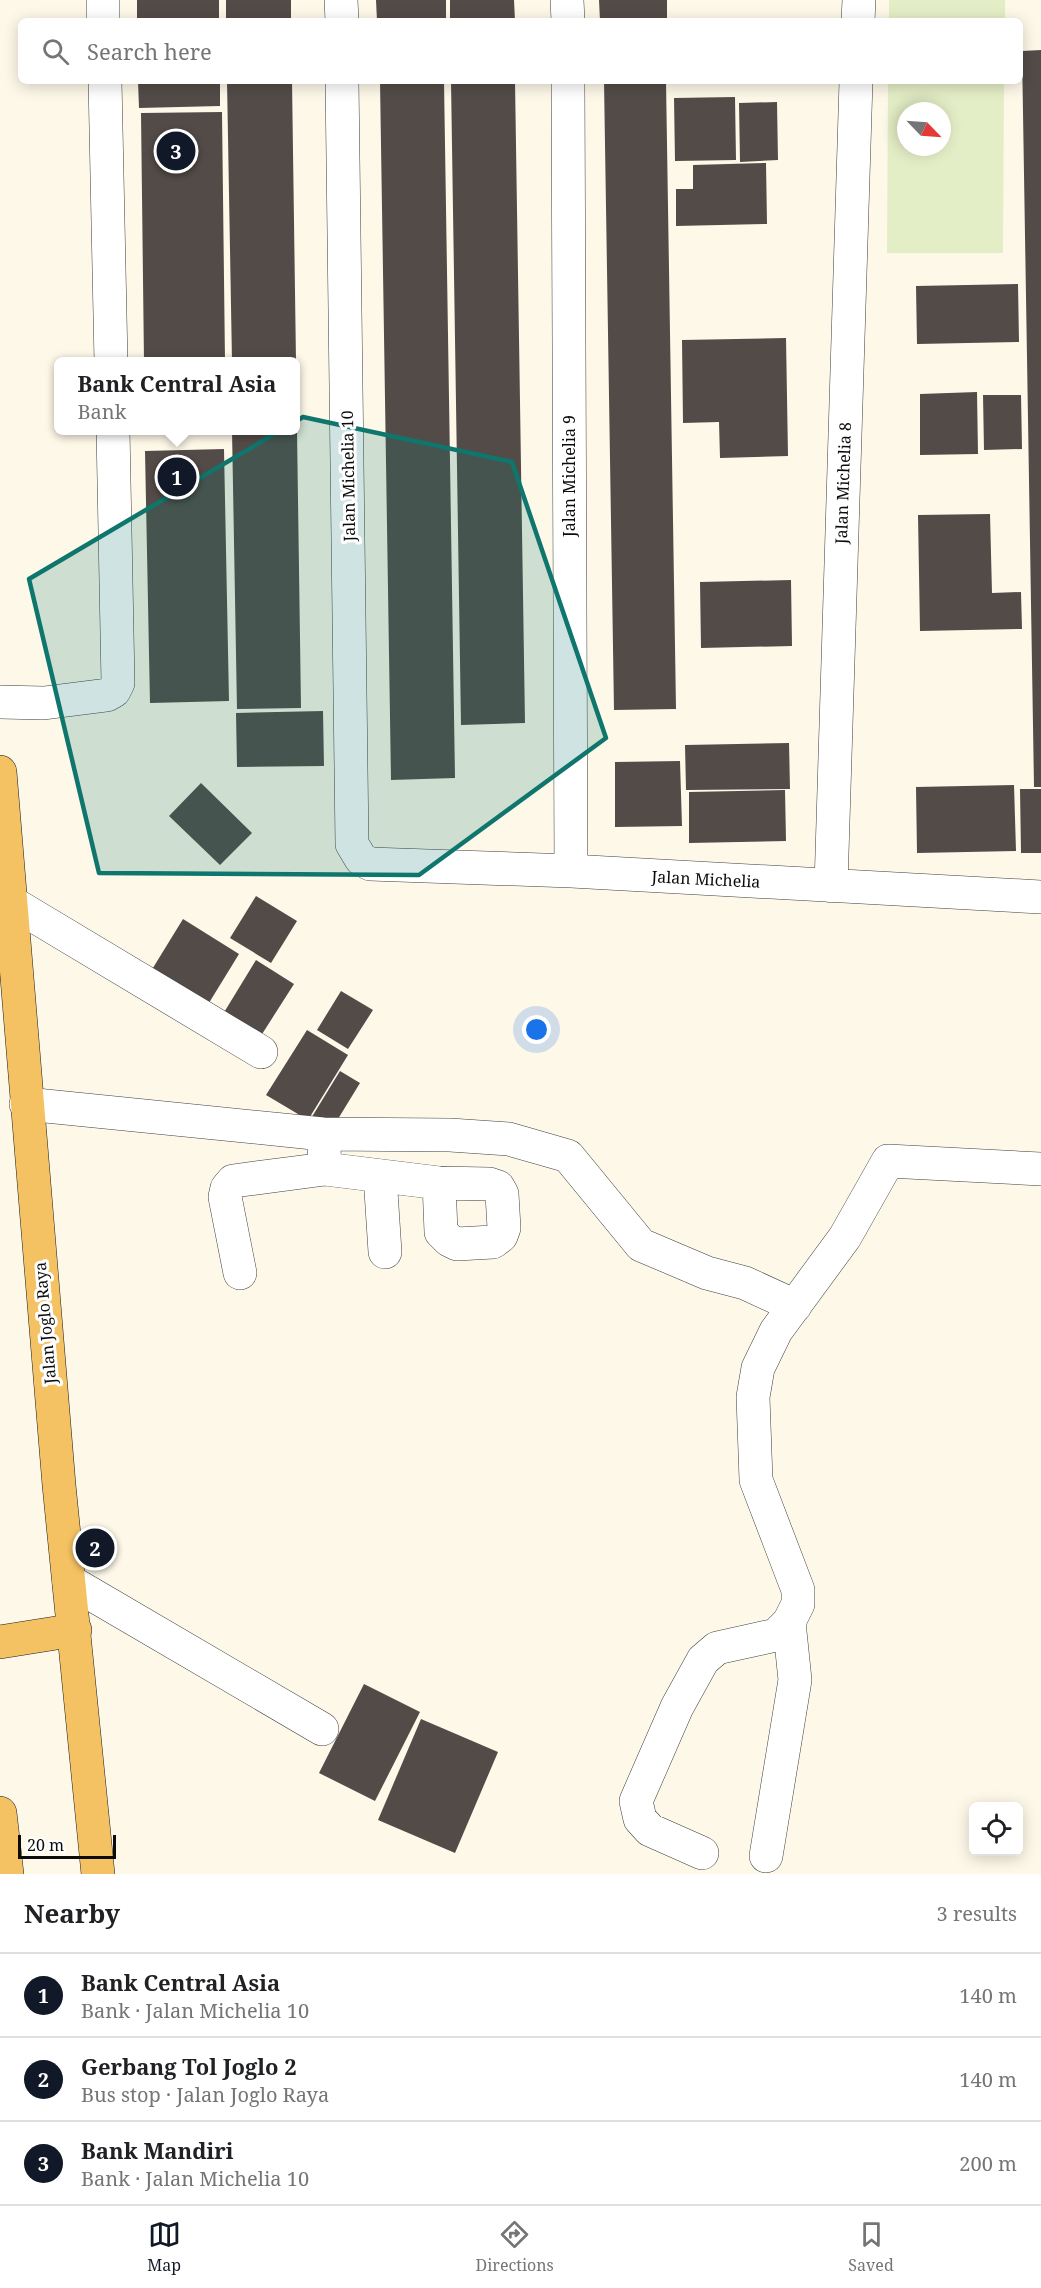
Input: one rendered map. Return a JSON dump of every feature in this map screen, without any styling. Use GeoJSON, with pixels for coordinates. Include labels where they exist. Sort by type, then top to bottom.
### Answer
{"type":"FeatureCollection","features":[{"type":"Feature","properties":{"kind":"main road","name":"Jalan Joglo Raya"},"geometry":{"type":"LineString","coordinates":[[0,772],[26,1104],[98,1874]]}},
{"type":"Feature","properties":{"kind":"main road"},"geometry":{"type":"LineString","coordinates":[[0,1642],[75,1630]]}},
{"type":"Feature","properties":{"kind":"main road"},"geometry":{"type":"LineString","coordinates":[[0,1813],[8,1874]]}},
{"type":"Feature","properties":{"kind":"street"},"geometry":{"type":"LineString","coordinates":[[103,0],[103,18]]}},
{"type":"Feature","properties":{"kind":"street"},"geometry":{"type":"LineString","coordinates":[[341,0],[342,18]]}},
{"type":"Feature","properties":{"kind":"street"},"geometry":{"type":"LineString","coordinates":[[567,0],[568,18]]}},
{"type":"Feature","properties":{"kind":"street"},"geometry":{"type":"LineString","coordinates":[[858,18],[859,0]]}},
{"type":"Feature","properties":{"kind":"street"},"geometry":{"type":"LineString","coordinates":[[105,84],[111,357]]}},
{"type":"Feature","properties":{"kind":"street","name":"Jalan Michelia 10"},"geometry":{"type":"LineString","coordinates":[[342,84],[352,844],[361,859],[370,864]]}},
{"type":"Feature","properties":{"kind":"street","name":"Jalan Michelia 9"},"geometry":{"type":"LineString","coordinates":[[568,84],[571,872]]}},
{"type":"Feature","properties":{"kind":"street","name":"Jalan Michelia 8"},"geometry":{"type":"LineString","coordinates":[[831,886],[856,84]]}},
{"type":"Feature","properties":{"kind":"street"},"geometry":{"type":"LineString","coordinates":[[0,702],[44,703],[106,695],[114,691],[118,683],[112,435]]}},
{"type":"Feature","properties":{"kind":"street","name":"Jalan Michelia"},"geometry":{"type":"LineString","coordinates":[[370,864],[571,872],[1041,897]]}},
{"type":"Feature","properties":{"kind":"street"},"geometry":{"type":"LineString","coordinates":[[9,901],[261,1052]]}},
{"type":"Feature","properties":{"kind":"street"},"geometry":{"type":"LineString","coordinates":[[26,1104],[323,1134],[450,1135],[509,1139],[568,1156],[641,1245],[707,1273],[745,1283],[795,1306]]}},
{"type":"Feature","properties":{"kind":"street"},"geometry":{"type":"LineString","coordinates":[[323,1134],[325,1169]]}},
{"type":"Feature","properties":{"kind":"street"},"geometry":{"type":"LineString","coordinates":[[240,1273],[225,1197],[233,1180],[325,1169],[444,1184],[450,1135]]}},
{"type":"Feature","properties":{"kind":"street"},"geometry":{"type":"LineString","coordinates":[[702,1853],[650,1830],[639,1819],[636,1801],[677,1707],[703,1660],[717,1648],[776,1635],[789,1622],[798,1604],[798,1590],[756,1480],[753,1397],[758,1368],[777,1331],[845,1237],[888,1161],[1041,1169]]}},
{"type":"Feature","properties":{"kind":"street"},"geometry":{"type":"LineString","coordinates":[[380,1176],[385,1252]]}},
{"type":"Feature","properties":{"kind":"street"},"geometry":{"type":"LineString","coordinates":[[69,1581],[322,1730]]}},
{"type":"Feature","properties":{"kind":"street"},"geometry":{"type":"LineString","coordinates":[[766,1856],[795,1680],[789,1622]]}},
{"type":"Feature","properties":{"kind":"highlighted area"},"geometry":{"type":"Polygon","coordinates":[[[303,417],[512,462],[606,738],[419,875],[99,873],[29,579],[303,417]]]}},
{"type":"Feature","properties":{"kind":"green space"},"geometry":{"type":"Polygon","coordinates":[[[889,0],[1005,0],[1005,18],[889,18],[889,0]]]}},
{"type":"Feature","properties":{"kind":"green space"},"geometry":{"type":"Polygon","coordinates":[[[888,84],[1004,84],[1003,253],[887,253],[888,84]]]}},
{"type":"Feature","properties":{"kind":"building"},"geometry":{"type":"Polygon","coordinates":[[[137,0],[219,0],[219,18],[137,18],[137,0]]]}},
{"type":"Feature","properties":{"kind":"building"},"geometry":{"type":"Polygon","coordinates":[[[226,0],[291,0],[291,18],[226,18],[226,0]]]}},
{"type":"Feature","properties":{"kind":"building"},"geometry":{"type":"Polygon","coordinates":[[[376,0],[446,0],[446,18],[377,18],[376,0]]]}},
{"type":"Feature","properties":{"kind":"building"},"geometry":{"type":"Polygon","coordinates":[[[450,0],[514,0],[515,18],[450,18],[450,0]]]}},
{"type":"Feature","properties":{"kind":"building"},"geometry":{"type":"Polygon","coordinates":[[[599,0],[667,0],[667,18],[600,18],[599,0]]]}},
{"type":"Feature","properties":{"kind":"building"},"geometry":{"type":"Polygon","coordinates":[[[1041,50],[1041,787],[1034,787],[1023,51],[1041,50]]]}},
{"type":"Feature","properties":{"kind":"building"},"geometry":{"type":"Polygon","coordinates":[[[138,84],[220,84],[220,106],[139,108],[138,84]]]}},
{"type":"Feature","properties":{"kind":"building"},"geometry":{"type":"Polygon","coordinates":[[[227,84],[292,84],[296,357],[232,357],[227,84]]]}},
{"type":"Feature","properties":{"kind":"building"},"geometry":{"type":"Polygon","coordinates":[[[380,84],[444,84],[455,778],[391,780],[380,84]]]}},
{"type":"Feature","properties":{"kind":"building"},"geometry":{"type":"Polygon","coordinates":[[[451,84],[515,84],[525,723],[461,725],[451,84]]]}},
{"type":"Feature","properties":{"kind":"building"},"geometry":{"type":"Polygon","coordinates":[[[604,84],[666,84],[676,709],[614,710],[604,84]]]}},
{"type":"Feature","properties":{"kind":"building"},"geometry":{"type":"Polygon","coordinates":[[[735,97],[736,160],[675,161],[674,98],[735,97]]]}},
{"type":"Feature","properties":{"kind":"building"},"geometry":{"type":"Polygon","coordinates":[[[777,102],[778,160],[740,162],[739,103],[777,102]]]}},
{"type":"Feature","properties":{"kind":"building"},"geometry":{"type":"Polygon","coordinates":[[[222,112],[225,357],[144,357],[141,113],[222,112]]]}},
{"type":"Feature","properties":{"kind":"building"},"geometry":{"type":"Polygon","coordinates":[[[766,163],[767,224],[676,226],[676,189],[693,189],[693,165],[766,163]]]}},
{"type":"Feature","properties":{"kind":"building"},"geometry":{"type":"Polygon","coordinates":[[[1018,284],[1019,342],[917,344],[916,286],[1018,284]]]}},
{"type":"Feature","properties":{"kind":"building"},"geometry":{"type":"Polygon","coordinates":[[[786,338],[788,456],[720,458],[719,422],[683,423],[682,340],[786,338]]]}},
{"type":"Feature","properties":{"kind":"building"},"geometry":{"type":"Polygon","coordinates":[[[977,392],[978,454],[920,455],[920,394],[977,392]]]}},
{"type":"Feature","properties":{"kind":"building"},"geometry":{"type":"Polygon","coordinates":[[[983,395],[1021,395],[1022,449],[984,450],[983,395]]]}},
{"type":"Feature","properties":{"kind":"building"},"geometry":{"type":"Polygon","coordinates":[[[232,435],[297,435],[301,708],[237,709],[232,435]]]}},
{"type":"Feature","properties":{"kind":"building"},"geometry":{"type":"Polygon","coordinates":[[[224,449],[229,701],[150,703],[145,451],[224,449]]]}},
{"type":"Feature","properties":{"kind":"building"},"geometry":{"type":"Polygon","coordinates":[[[990,514],[992,593],[1021,592],[1022,629],[920,631],[918,515],[990,514]]]}},
{"type":"Feature","properties":{"kind":"building"},"geometry":{"type":"Polygon","coordinates":[[[791,580],[792,646],[701,648],[700,582],[791,580]]]}},
{"type":"Feature","properties":{"kind":"building"},"geometry":{"type":"Polygon","coordinates":[[[323,711],[324,766],[237,767],[236,713],[323,711]]]}},
{"type":"Feature","properties":{"kind":"building"},"geometry":{"type":"Polygon","coordinates":[[[789,743],[790,789],[686,790],[685,745],[789,743]]]}},
{"type":"Feature","properties":{"kind":"building"},"geometry":{"type":"Polygon","coordinates":[[[680,761],[682,826],[615,827],[615,762],[680,761]]]}},
{"type":"Feature","properties":{"kind":"building"},"geometry":{"type":"Polygon","coordinates":[[[201,783],[252,833],[220,865],[169,816],[201,783]]]}},
{"type":"Feature","properties":{"kind":"building"},"geometry":{"type":"Polygon","coordinates":[[[1014,785],[1016,851],[917,853],[916,787],[1014,785]]]}},
{"type":"Feature","properties":{"kind":"building"},"geometry":{"type":"Polygon","coordinates":[[[1020,789],[1041,789],[1041,853],[1021,853],[1020,789]]]}},
{"type":"Feature","properties":{"kind":"building"},"geometry":{"type":"Polygon","coordinates":[[[785,790],[786,841],[689,843],[689,792],[785,790]]]}},
{"type":"Feature","properties":{"kind":"building"},"geometry":{"type":"Polygon","coordinates":[[[256,896],[297,921],[271,963],[230,938],[256,896]]]}},
{"type":"Feature","properties":{"kind":"building"},"geometry":{"type":"Polygon","coordinates":[[[183,919],[239,954],[204,1011],[148,976],[183,919]]]}},
{"type":"Feature","properties":{"kind":"building"},"geometry":{"type":"Polygon","coordinates":[[[256,960],[294,984],[257,1042],[220,1019],[256,960]]]}},
{"type":"Feature","properties":{"kind":"building"},"geometry":{"type":"Polygon","coordinates":[[[341,991],[373,1010],[348,1049],[317,1030],[341,991]]]}},
{"type":"Feature","properties":{"kind":"building"},"geometry":{"type":"Polygon","coordinates":[[[307,1030],[348,1055],[308,1120],[266,1095],[307,1030]]]}},
{"type":"Feature","properties":{"kind":"building"},"geometry":{"type":"Polygon","coordinates":[[[340,1071],[360,1083],[330,1132],[310,1120],[340,1071]]]}},
{"type":"Feature","properties":{"kind":"building"},"geometry":{"type":"Polygon","coordinates":[[[364,1684],[420,1712],[375,1801],[319,1773],[364,1684]]]}},
{"type":"Feature","properties":{"kind":"building"},"geometry":{"type":"Polygon","coordinates":[[[421,1719],[498,1752],[455,1853],[378,1820],[421,1719]]]}},
{"type":"Feature","properties":{"kind":"place","name":"Bank Mandiri"},"geometry":{"type":"Point","coordinates":[176,151]}},
{"type":"Feature","properties":{"kind":"place","name":"Bank Central Asia"},"geometry":{"type":"Point","coordinates":[177,477]}},
{"type":"Feature","properties":{"kind":"place","name":"Gerbang Tol Joglo 2"},"geometry":{"type":"Point","coordinates":[95,1548]}}]}
